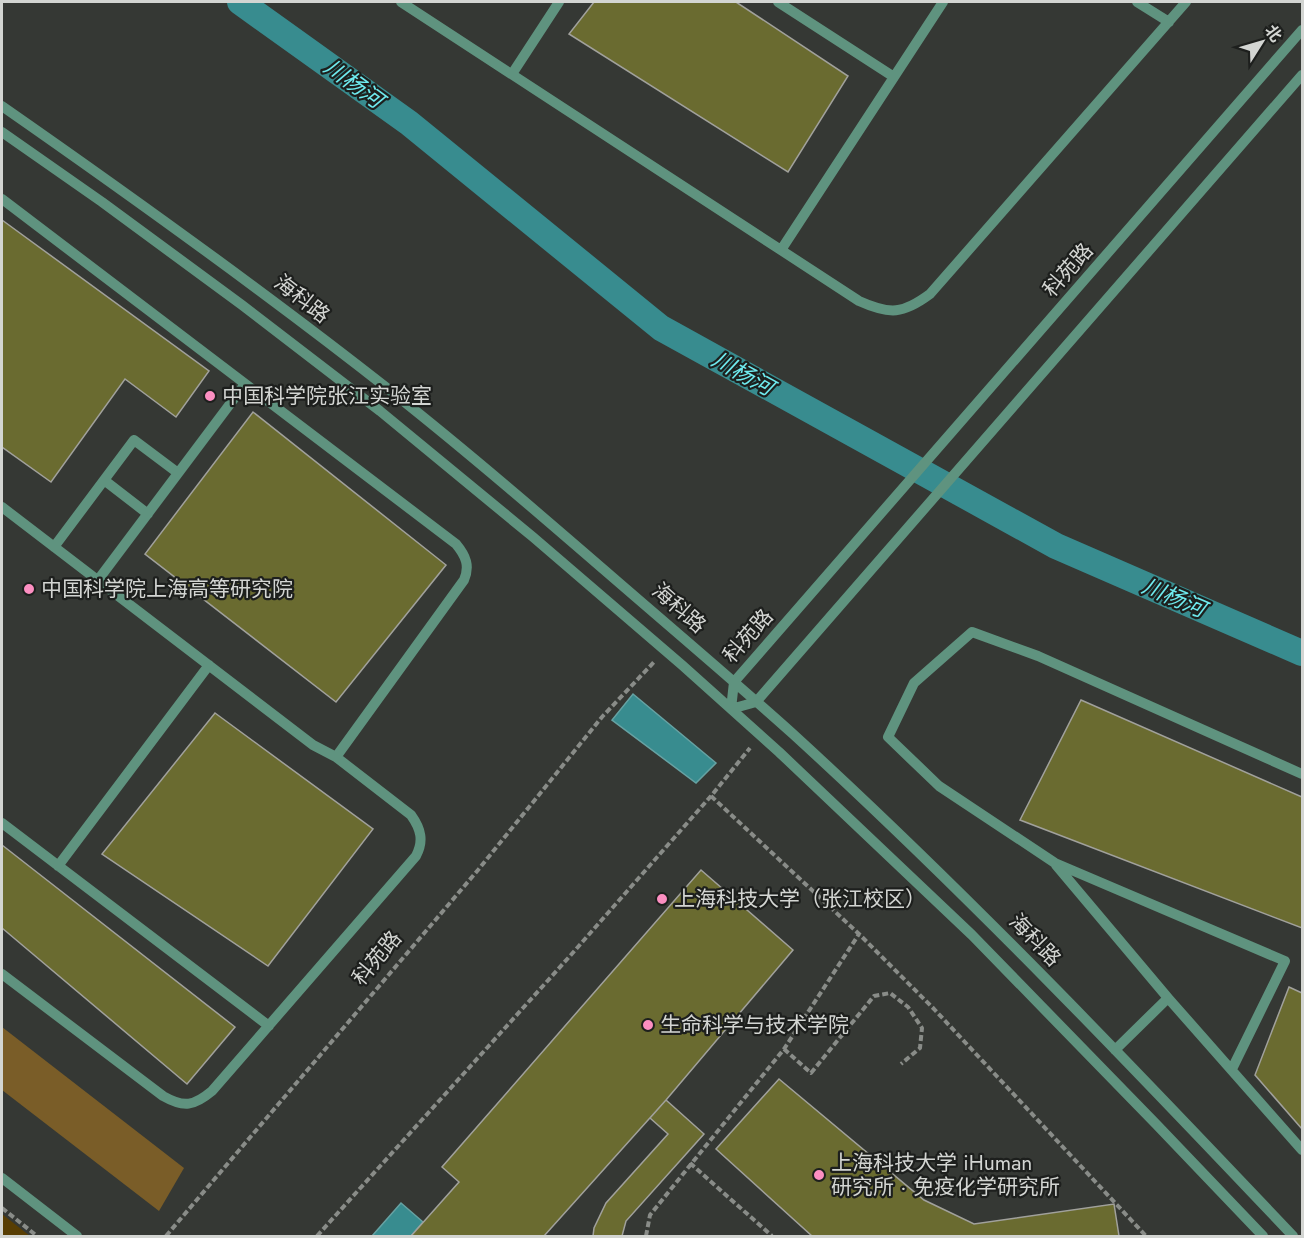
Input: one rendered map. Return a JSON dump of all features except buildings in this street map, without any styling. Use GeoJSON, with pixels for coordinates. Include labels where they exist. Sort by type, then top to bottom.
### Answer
{"type":"FeatureCollection","features":[{"type":"Feature","properties":{"kind":"street"},"geometry":{"type":"LineString","coordinates":[[401,2],[859,301],[880,310],[899,311],[915,306],[930,294],[1186,2]]}},
{"type":"Feature","properties":{"kind":"street"},"geometry":{"type":"LineString","coordinates":[[512,74],[559,2]]}},
{"type":"Feature","properties":{"kind":"street"},"geometry":{"type":"LineString","coordinates":[[778,2],[894,77]]}},
{"type":"Feature","properties":{"kind":"street"},"geometry":{"type":"LineString","coordinates":[[782,250],[943,2]]}},
{"type":"Feature","properties":{"kind":"street"},"geometry":{"type":"LineString","coordinates":[[1137,2],[1168,22]]}},
{"type":"Feature","properties":{"kind":"street","name":"科苑路"},"geometry":{"type":"LineString","coordinates":[[731,709],[734,682],[1302,30]]}},
{"type":"Feature","properties":{"kind":"street"},"geometry":{"type":"LineString","coordinates":[[731,709],[756,702],[1302,75]]}},
{"type":"Feature","properties":{"kind":"street","name":"海科路"},"geometry":{"type":"LineString","coordinates":[[2,106],[256,287],[394,394],[547,520],[734,682],[794,735],[988,919],[1293,1236]]}},
{"type":"Feature","properties":{"kind":"street","name":"海科路"},"geometry":{"type":"LineString","coordinates":[[2,132],[233,298],[380,411],[533,537],[665,651],[760,735],[972,935],[1263,1236]]}},
{"type":"Feature","properties":{"kind":"street"},"geometry":{"type":"LineString","coordinates":[[2,199],[456,544],[463,553],[467,563],[464,580],[336,757]]}},
{"type":"Feature","properties":{"kind":"street"},"geometry":{"type":"LineString","coordinates":[[98,580],[245,384]]}},
{"type":"Feature","properties":{"kind":"street"},"geometry":{"type":"LineString","coordinates":[[54,547],[134,440],[178,473]]}},
{"type":"Feature","properties":{"kind":"street"},"geometry":{"type":"LineString","coordinates":[[104,480],[148,514]]}},
{"type":"Feature","properties":{"kind":"street"},"geometry":{"type":"LineString","coordinates":[[2,507],[313,745],[336,757],[411,816],[419,826],[421,837],[421,848],[416,856],[269,1026],[212,1091],[201,1100],[189,1105],[176,1104],[163,1096],[2,974]]}},
{"type":"Feature","properties":{"kind":"street"},"geometry":{"type":"LineString","coordinates":[[1232,1069],[1285,961],[1055,863],[939,786],[888,737],[914,683],[972,632],[1038,656],[1302,774]]}},
{"type":"Feature","properties":{"kind":"street"},"geometry":{"type":"LineString","coordinates":[[58,866],[209,665]]}},
{"type":"Feature","properties":{"kind":"street"},"geometry":{"type":"LineString","coordinates":[[2,823],[269,1026]]}},
{"type":"Feature","properties":{"kind":"street"},"geometry":{"type":"LineString","coordinates":[[1055,863],[1168,998],[1302,1150]]}},
{"type":"Feature","properties":{"kind":"street"},"geometry":{"type":"LineString","coordinates":[[1115,1050],[1168,998]]}},
{"type":"Feature","properties":{"kind":"street"},"geometry":{"type":"LineString","coordinates":[[2,1178],[77,1236]]}},
{"type":"Feature","properties":{"kind":"path","name":"科苑路"},"geometry":{"type":"LineString","coordinates":[[166,1236],[470,879],[602,717],[665,651]]}},
{"type":"Feature","properties":{"kind":"path"},"geometry":{"type":"LineString","coordinates":[[317,1236],[570,956],[711,795],[760,735]]}},
{"type":"Feature","properties":{"kind":"path"},"geometry":{"type":"LineString","coordinates":[[711,795],[860,934],[934,1009],[1146,1236]]}},
{"type":"Feature","properties":{"kind":"path"},"geometry":{"type":"LineString","coordinates":[[646,1236],[650,1215],[784,1049],[860,934]]}},
{"type":"Feature","properties":{"kind":"path"},"geometry":{"type":"LineString","coordinates":[[784,1049],[811,1073],[874,996],[890,993],[908,1007],[921,1028],[920,1048],[901,1064]]}},
{"type":"Feature","properties":{"kind":"path"},"geometry":{"type":"LineString","coordinates":[[690,1163],[772,1236]]}},
{"type":"Feature","properties":{"kind":"path"},"geometry":{"type":"LineString","coordinates":[[2,1208],[38,1236]]}},
{"type":"Feature","properties":{"kind":"shaded area"},"geometry":{"type":"Polygon","coordinates":[[[2,1027],[184,1168],[159,1211],[2,1090],[2,1027]]]}},
{"type":"Feature","properties":{"kind":"shaded area"},"geometry":{"type":"Polygon","coordinates":[[[2,1214],[30,1236],[2,1236],[2,1214]]]}},
{"type":"Feature","properties":{"kind":"water"},"geometry":{"type":"Polygon","coordinates":[[[633,694],[716,763],[696,783],[612,720],[633,694]]]}},
{"type":"Feature","properties":{"kind":"water"},"geometry":{"type":"Polygon","coordinates":[[[401,1203],[423,1222],[411,1236],[372,1236],[401,1203]]]}},
{"type":"Feature","properties":{"kind":"waterway","name":"川杨河"},"geometry":{"type":"LineString","coordinates":[[240,2],[409,123],[661,328],[1056,546],[1302,653]]}},
{"type":"Feature","properties":{"kind":"place","name":"中国科学院张江实验室"},"geometry":{"type":"Point","coordinates":[210,396]}},
{"type":"Feature","properties":{"kind":"place","name":"中国科学院上海高等研究院"},"geometry":{"type":"Point","coordinates":[29,589]}},
{"type":"Feature","properties":{"kind":"place","name":"上海科技大学（张江校区）"},"geometry":{"type":"Point","coordinates":[662,899]}},
{"type":"Feature","properties":{"kind":"place","name":"生命科学与技术学院"},"geometry":{"type":"Point","coordinates":[648,1025]}},
{"type":"Feature","properties":{"kind":"place","name":"上海科技大学 iHuman 研究所 · 免疫化学研究所"},"geometry":{"type":"Point","coordinates":[819,1175]}}]}
